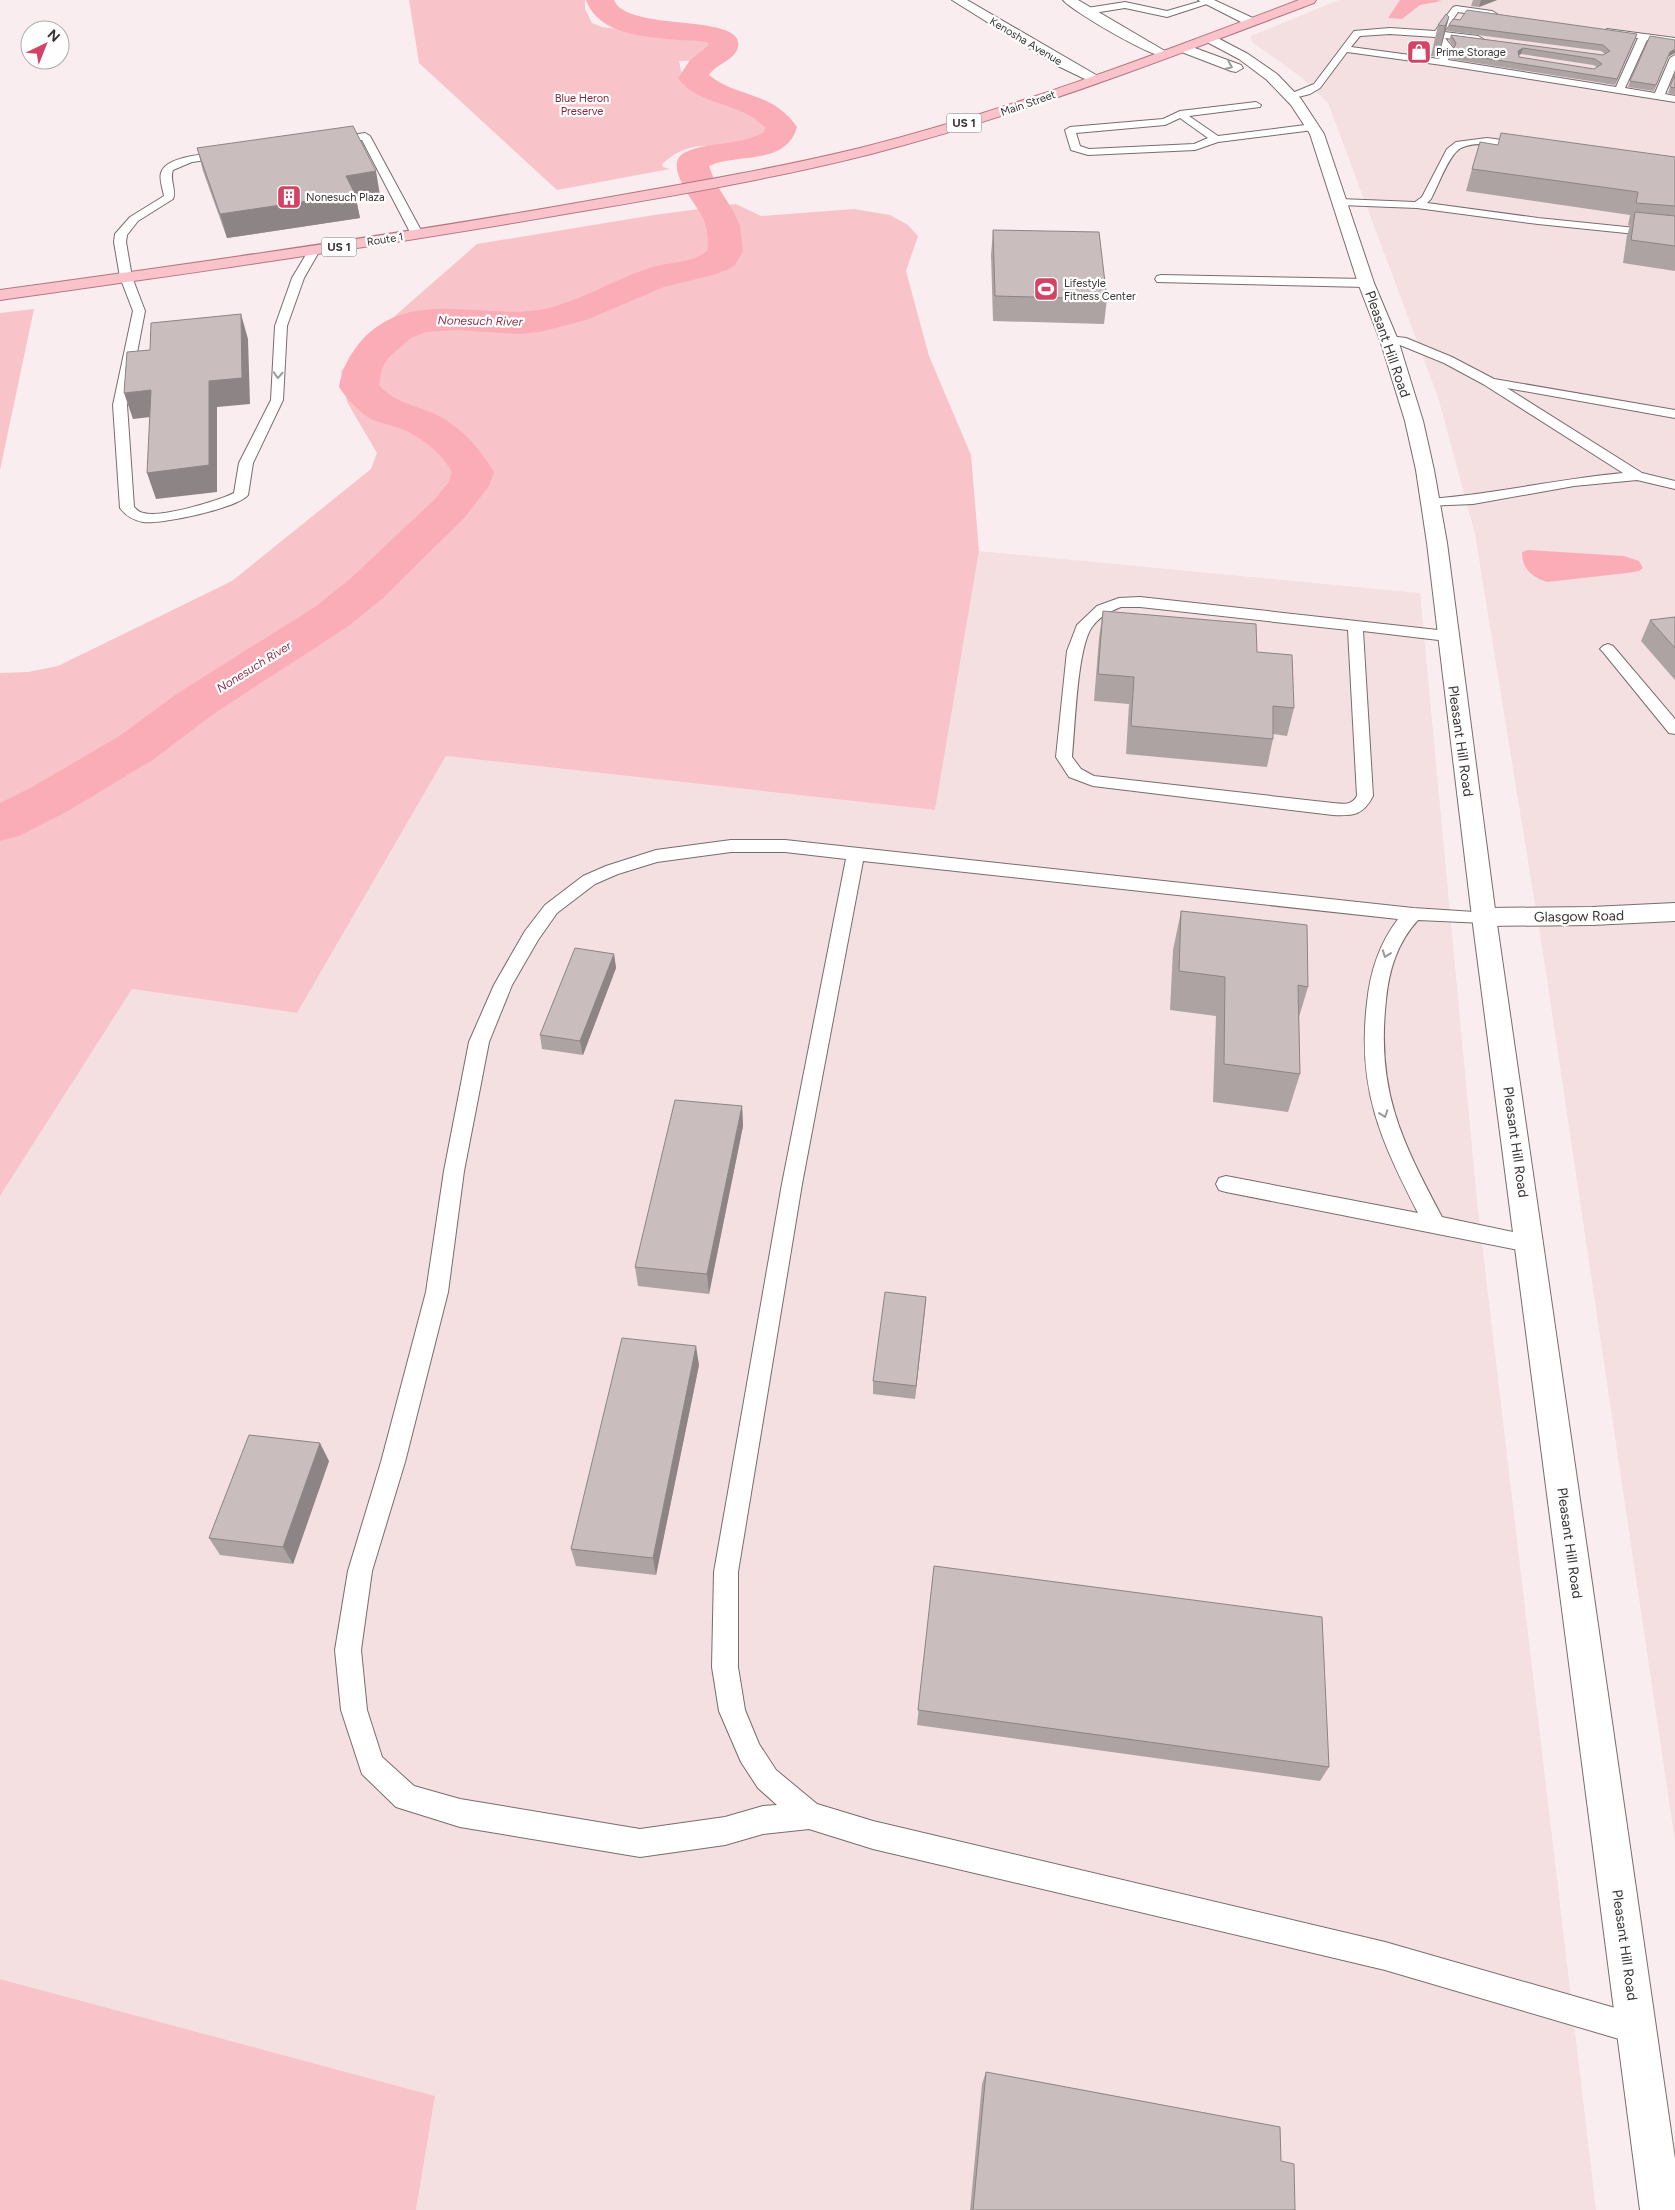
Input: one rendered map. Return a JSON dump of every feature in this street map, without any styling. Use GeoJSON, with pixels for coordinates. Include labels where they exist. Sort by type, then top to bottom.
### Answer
{"type":"FeatureCollection","features":[{"type":"Feature","properties":{"kind":"main road","name":"Main Street"},"geometry":{"type":"LineString","coordinates":[[738,177],[898,142],[1004,111],[1184,48],[1310,0]]}},
{"type":"Feature","properties":{"kind":"main road","name":"Route 1"},"geometry":{"type":"LineString","coordinates":[[0,295],[417,234],[738,177]]}},
{"type":"Feature","properties":{"kind":"street","name":"Kenosha Avenue"},"geometry":{"type":"LineString","coordinates":[[958,0],[1061,62],[1096,79]]}},
{"type":"Feature","properties":{"kind":"street"},"geometry":{"type":"LineString","coordinates":[[1069,0],[1136,41],[1163,54]]}},
{"type":"Feature","properties":{"kind":"street"},"geometry":{"type":"LineString","coordinates":[[1206,1],[1251,22]]}},
{"type":"Feature","properties":{"kind":"street","name":"Pleasant Hill Road"},"geometry":{"type":"LineString","coordinates":[[1210,38],[1257,64],[1272,76],[1313,127],[1388,340],[1414,421],[1425,470],[1437,542],[1447,636],[1484,917],[1662,2210]]}},
{"type":"Feature","properties":{"kind":"street","name":"Pleasant Hill Road"},"geometry":{"type":"LineString","coordinates":[[1184,48],[1262,80],[1290,96]]}},
{"type":"Feature","properties":{"kind":"street","name":"Glasgow Road"},"geometry":{"type":"LineString","coordinates":[[1484,917],[1592,916],[1675,912]]}},
{"type":"Feature","properties":{"kind":"lane"},"geometry":{"type":"LineString","coordinates":[[1087,11],[1125,5],[1168,14],[1206,1]]}},
{"type":"Feature","properties":{"kind":"lane"},"geometry":{"type":"LineString","coordinates":[[1438,34],[1451,22],[1456,9],[1505,16]]}},
{"type":"Feature","properties":{"kind":"lane"},"geometry":{"type":"LineString","coordinates":[[1290,96],[1306,92],[1317,86],[1357,34],[1390,31],[1486,40]]}},
{"type":"Feature","properties":{"kind":"lane"},"geometry":{"type":"LineString","coordinates":[[1609,33],[1675,41]]}},
{"type":"Feature","properties":{"kind":"lane"},"geometry":{"type":"LineString","coordinates":[[1438,34],[1452,49],[1442,62]]}},
{"type":"Feature","properties":{"kind":"lane"},"geometry":{"type":"LineString","coordinates":[[1618,90],[1644,36]]}},
{"type":"Feature","properties":{"kind":"lane"},"geometry":{"type":"LineString","coordinates":[[1346,49],[1588,82],[1618,90],[1675,99]]}},
{"type":"Feature","properties":{"kind":"lane"},"geometry":{"type":"LineString","coordinates":[[1659,96],[1675,58]]}},
{"type":"Feature","properties":{"kind":"lane"},"geometry":{"type":"LineString","coordinates":[[1256,105],[1180,114],[1165,122],[1070,130],[1075,148],[1088,152],[1195,147],[1216,139],[1313,127]]}},
{"type":"Feature","properties":{"kind":"lane"},"geometry":{"type":"LineString","coordinates":[[1180,114],[1216,139]]}},
{"type":"Feature","properties":{"kind":"lane"},"geometry":{"type":"LineString","coordinates":[[323,142],[365,136],[417,234]]}},
{"type":"Feature","properties":{"kind":"lane"},"geometry":{"type":"LineString","coordinates":[[1417,205],[1426,199],[1451,151],[1460,144],[1487,141],[1539,148]]}},
{"type":"Feature","properties":{"kind":"lane"},"geometry":{"type":"LineString","coordinates":[[237,153],[184,160],[171,165],[167,170],[169,197],[134,219],[121,234],[121,256],[126,277],[140,311],[120,406],[127,508],[132,514],[146,518],[221,504],[241,495],[246,463],[277,400],[281,326],[298,278],[314,250]]}},
{"type":"Feature","properties":{"kind":"lane"},"geometry":{"type":"LineString","coordinates":[[1340,202],[1417,205],[1538,221],[1675,235]]}},
{"type":"Feature","properties":{"kind":"lane"},"geometry":{"type":"LineString","coordinates":[[1161,279],[1366,282]]}},
{"type":"Feature","properties":{"kind":"lane"},"geometry":{"type":"LineString","coordinates":[[1388,340],[1402,341],[1448,360],[1488,381],[1637,476]]}},
{"type":"Feature","properties":{"kind":"lane"},"geometry":{"type":"LineString","coordinates":[[1488,381],[1675,414]]}},
{"type":"Feature","properties":{"kind":"lane"},"geometry":{"type":"LineString","coordinates":[[1430,503],[1474,500],[1574,482],[1637,476],[1675,485]]}},
{"type":"Feature","properties":{"kind":"lane"},"geometry":{"type":"LineString","coordinates":[[1355,626],[1365,796],[1360,805],[1348,810],[1333,809],[1101,782],[1080,777],[1070,770],[1064,757],[1075,651],[1085,625],[1102,609],[1119,602],[1140,602],[1447,636]]}},
{"type":"Feature","properties":{"kind":"lane"},"geometry":{"type":"LineString","coordinates":[[1608,649],[1675,729]]}},
{"type":"Feature","properties":{"kind":"lane"},"geometry":{"type":"LineString","coordinates":[[809,1815],[763,1820],[725,1831],[640,1842],[553,1830],[460,1813],[406,1797],[371,1765],[354,1710],[348,1650],[360,1571],[393,1462],[437,1292],[454,1172],[479,1042],[503,984],[531,936],[552,909],[589,880],[629,863],[681,851],[731,846],[785,846],[1413,914],[1484,917]]}},
{"type":"Feature","properties":{"kind":"lane"},"geometry":{"type":"LineString","coordinates":[[856,854],[792,1184],[726,1572],[725,1667],[732,1711],[750,1753],[767,1779],[809,1815],[873,1835],[1385,1956],[1636,2030]]}},
{"type":"Feature","properties":{"kind":"lane"},"geometry":{"type":"LineString","coordinates":[[1413,914],[1393,937],[1381,972],[1372,1024],[1373,1068],[1381,1106],[1394,1143],[1435,1226]]}},
{"type":"Feature","properties":{"kind":"lane"},"geometry":{"type":"LineString","coordinates":[[1226,1184],[1529,1243]]}},
{"type":"Feature","properties":{"kind":"shaded area"},"geometry":{"type":"Polygon","coordinates":[[[1339,0],[1675,0],[1675,1841],[1546,972],[1475,534],[1438,397],[1328,103],[1301,77],[1252,42],[1251,36],[1339,0]]]}},
{"type":"Feature","properties":{"kind":"shaded area"},"geometry":{"type":"Polygon","coordinates":[[[1400,0],[1442,1],[1420,5],[1402,19],[1388,18],[1400,0]]]}},
{"type":"Feature","properties":{"kind":"shaded area"},"geometry":{"type":"Polygon","coordinates":[[[1528,550],[1624,556],[1639,561],[1643,568],[1639,571],[1627,573],[1547,582],[1532,575],[1526,568],[1522,552],[1528,550]]]}},
{"type":"Feature","properties":{"kind":"shaded area"},"geometry":{"type":"Polygon","coordinates":[[[979,551],[1420,593],[1477,1201],[1596,2210],[416,2210],[435,2096],[0,1979],[0,1196],[132,989],[297,1013],[446,756],[935,810],[979,551]]]}},
{"type":"Feature","properties":{"kind":"green space","name":"Blue Heron Preserve"},"geometry":{"type":"Polygon","coordinates":[[[409,0],[585,0],[585,9],[592,23],[602,27],[680,34],[708,39],[716,44],[703,60],[679,61],[681,71],[691,83],[689,88],[696,93],[735,101],[754,111],[759,115],[767,134],[766,138],[756,143],[745,144],[722,152],[714,152],[713,147],[692,147],[673,155],[662,164],[663,167],[670,169],[557,190],[419,63],[409,0]]]}},
{"type":"Feature","properties":{"kind":"green space"},"geometry":{"type":"Polygon","coordinates":[[[736,204],[761,216],[854,209],[890,215],[908,225],[918,236],[906,271],[929,356],[971,455],[979,551],[935,810],[446,756],[297,1013],[132,989],[0,1196],[0,673],[28,672],[58,666],[232,581],[371,469],[377,453],[347,402],[341,371],[364,343],[477,244],[654,215],[736,204]]]}},
{"type":"Feature","properties":{"kind":"green space"},"geometry":{"type":"Polygon","coordinates":[[[34,309],[0,470],[0,313],[34,309]]]}},
{"type":"Feature","properties":{"kind":"green space"},"geometry":{"type":"Polygon","coordinates":[[[0,1979],[435,2096],[416,2210],[0,2210],[0,1979]]]}},
{"type":"Feature","properties":{"kind":"building"},"geometry":{"type":"Polygon","coordinates":[[[1467,10],[1637,34],[1617,79],[1452,53],[1456,43],[1451,35],[1603,55],[1610,51],[1603,45],[1449,25],[1453,19],[1460,20],[1467,10]],[[1523,48],[1518,51],[1519,57],[1594,69],[1602,64],[1595,59],[1523,48]]]}},
{"type":"Feature","properties":{"kind":"building"},"geometry":{"type":"Polygon","coordinates":[[[1446,14],[1449,17],[1445,26],[1438,25],[1446,14]]]}},
{"type":"Feature","properties":{"kind":"building"},"geometry":{"type":"Polygon","coordinates":[[[1650,36],[1675,40],[1675,49],[1670,52],[1656,85],[1630,81],[1650,36]]]}},
{"type":"Feature","properties":{"kind":"building"},"geometry":{"type":"Polygon","coordinates":[[[1675,74],[1675,88],[1670,87],[1675,74]]]}},
{"type":"Feature","properties":{"kind":"building"},"geometry":{"type":"Polygon","coordinates":[[[353,126],[376,171],[346,176],[355,194],[220,214],[197,148],[353,126]]]}},
{"type":"Feature","properties":{"kind":"building"},"geometry":{"type":"Polygon","coordinates":[[[1501,133],[1675,157],[1675,206],[1636,203],[1638,192],[1472,169],[1480,142],[1498,145],[1501,133]]]}},
{"type":"Feature","properties":{"kind":"building"},"geometry":{"type":"Polygon","coordinates":[[[1635,212],[1675,216],[1675,246],[1631,240],[1635,212]]]}},
{"type":"Feature","properties":{"kind":"building"},"geometry":{"type":"Polygon","coordinates":[[[993,230],[1099,232],[1107,299],[995,296],[993,230]]]}},
{"type":"Feature","properties":{"kind":"building"},"geometry":{"type":"Polygon","coordinates":[[[241,314],[242,378],[209,381],[209,465],[147,473],[151,390],[124,393],[127,352],[150,350],[151,323],[241,314]]]}},
{"type":"Feature","properties":{"kind":"building"},"geometry":{"type":"Polygon","coordinates":[[[1103,611],[1256,624],[1257,652],[1292,655],[1294,708],[1273,706],[1273,739],[1131,726],[1134,677],[1098,674],[1103,611]]]}},
{"type":"Feature","properties":{"kind":"building"},"geometry":{"type":"Polygon","coordinates":[[[1675,617],[1675,648],[1650,620],[1675,617]]]}},
{"type":"Feature","properties":{"kind":"building"},"geometry":{"type":"Polygon","coordinates":[[[1181,911],[1307,925],[1308,987],[1298,985],[1300,1074],[1224,1064],[1225,977],[1179,971],[1181,911]]]}},
{"type":"Feature","properties":{"kind":"building"},"geometry":{"type":"Polygon","coordinates":[[[575,948],[614,954],[580,1041],[540,1035],[575,948]]]}},
{"type":"Feature","properties":{"kind":"building"},"geometry":{"type":"Polygon","coordinates":[[[675,1100],[742,1106],[707,1274],[635,1267],[675,1100]]]}},
{"type":"Feature","properties":{"kind":"building"},"geometry":{"type":"Polygon","coordinates":[[[885,1292],[926,1297],[916,1386],[873,1381],[885,1292]]]}},
{"type":"Feature","properties":{"kind":"building"},"geometry":{"type":"Polygon","coordinates":[[[622,1338],[696,1346],[653,1558],[571,1549],[622,1338]]]}},
{"type":"Feature","properties":{"kind":"building"},"geometry":{"type":"Polygon","coordinates":[[[249,1435],[320,1443],[283,1547],[209,1538],[249,1435]]]}},
{"type":"Feature","properties":{"kind":"building"},"geometry":{"type":"Polygon","coordinates":[[[934,1566],[1322,1617],[1329,1767],[918,1710],[934,1566]]]}},
{"type":"Feature","properties":{"kind":"building"},"geometry":{"type":"Polygon","coordinates":[[[986,2072],[1280,2127],[1281,2161],[1294,2164],[1295,2210],[973,2210],[986,2072]]]}},
{"type":"Feature","properties":{"kind":"waterway","name":"Nonesuch River"},"geometry":{"type":"LineString","coordinates":[[0,824],[50,799],[136,748],[195,704],[331,617],[366,589],[450,508],[468,486],[473,472],[468,463],[450,442],[417,421],[384,410],[372,401],[359,387],[365,364],[380,344],[398,330],[417,322],[436,319],[519,323],[557,317],[589,306],[652,279],[701,268],[717,262],[722,257],[725,247],[721,220],[698,182],[693,161],[712,154],[746,150],[768,143],[778,137],[781,127],[762,110],[703,86],[693,78],[700,66],[723,49],[723,39],[710,34],[647,28],[629,24],[614,18],[604,10],[600,0]]}},
{"type":"Feature","properties":{"kind":"place","name":"Prime Storage"},"geometry":{"type":"Point","coordinates":[1419,52]}},
{"type":"Feature","properties":{"kind":"place","name":"Nonesuch Plaza"},"geometry":{"type":"Point","coordinates":[289,197]}},
{"type":"Feature","properties":{"kind":"place","name":"Lifestyle Fitness Center"},"geometry":{"type":"Point","coordinates":[1046,289]}}]}
